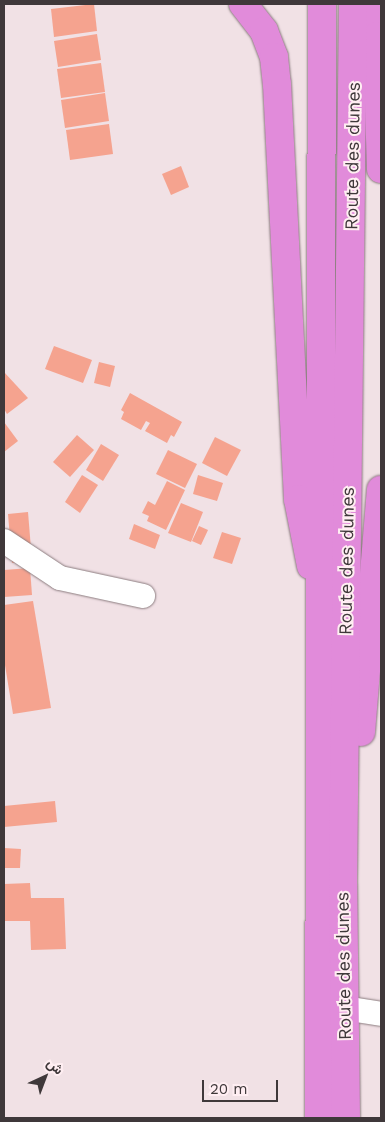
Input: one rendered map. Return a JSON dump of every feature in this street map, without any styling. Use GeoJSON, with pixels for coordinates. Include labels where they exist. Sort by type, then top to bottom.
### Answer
{"type":"FeatureCollection","features":[{"type":"Feature","properties":{"kind":"highway"},"geometry":{"type":"LineString","coordinates":[[243,4],[264,31],[274,57],[278,84],[298,499],[310,561],[322,593]]}},
{"type":"Feature","properties":{"kind":"highway","name":"Route des dunes"},"geometry":{"type":"LineString","coordinates":[[319,1118],[322,593],[322,4]]}},
{"type":"Feature","properties":{"kind":"highway","name":"Route des dunes"},"geometry":{"type":"LineString","coordinates":[[346,1118],[342,884],[354,69],[353,4]]}},
{"type":"Feature","properties":{"kind":"highway"},"geometry":{"type":"LineString","coordinates":[[379,4],[377,36],[381,169]]}},
{"type":"Feature","properties":{"kind":"highway"},"geometry":{"type":"LineString","coordinates":[[342,884],[361,738],[381,490]]}},
{"type":"Feature","properties":{"kind":"street"},"geometry":{"type":"LineString","coordinates":[[4,541],[60,578],[143,596]]}},
{"type":"Feature","properties":{"kind":"street"},"geometry":{"type":"LineString","coordinates":[[344,1008],[381,1014]]}},
{"type":"Feature","properties":{"kind":"building"},"geometry":{"type":"Polygon","coordinates":[[[94,4],[97,31],[54,37],[51,9],[94,4]]]}},
{"type":"Feature","properties":{"kind":"building"},"geometry":{"type":"Polygon","coordinates":[[[97,34],[101,60],[58,67],[54,41],[97,34]]]}},
{"type":"Feature","properties":{"kind":"building"},"geometry":{"type":"Polygon","coordinates":[[[101,63],[105,92],[61,98],[57,69],[101,63]]]}},
{"type":"Feature","properties":{"kind":"building"},"geometry":{"type":"Polygon","coordinates":[[[105,93],[109,121],[65,128],[61,100],[105,93]]]}},
{"type":"Feature","properties":{"kind":"building"},"geometry":{"type":"Polygon","coordinates":[[[109,124],[113,154],[70,160],[66,130],[109,124]]]}},
{"type":"Feature","properties":{"kind":"building"},"geometry":{"type":"Polygon","coordinates":[[[181,166],[189,187],[171,195],[162,174],[181,166]]]}},
{"type":"Feature","properties":{"kind":"building"},"geometry":{"type":"Polygon","coordinates":[[[54,346],[92,360],[83,383],[45,369],[54,346]]]}},
{"type":"Feature","properties":{"kind":"building"},"geometry":{"type":"Polygon","coordinates":[[[99,362],[115,366],[110,387],[94,383],[99,362]]]}},
{"type":"Feature","properties":{"kind":"building"},"geometry":{"type":"Polygon","coordinates":[[[4,372],[28,398],[7,414],[4,409],[4,372]]]}},
{"type":"Feature","properties":{"kind":"building"},"geometry":{"type":"Polygon","coordinates":[[[130,393],[182,422],[174,437],[171,435],[167,443],[145,431],[150,423],[146,421],[141,430],[121,419],[124,412],[121,410],[130,393]]]}},
{"type":"Feature","properties":{"kind":"building"},"geometry":{"type":"Polygon","coordinates":[[[4,422],[18,441],[4,452],[4,422]]]}},
{"type":"Feature","properties":{"kind":"building"},"geometry":{"type":"Polygon","coordinates":[[[77,435],[94,450],[70,477],[53,462],[77,435]]]}},
{"type":"Feature","properties":{"kind":"building"},"geometry":{"type":"Polygon","coordinates":[[[215,437],[241,450],[227,476],[202,463],[215,437]]]}},
{"type":"Feature","properties":{"kind":"building"},"geometry":{"type":"Polygon","coordinates":[[[101,444],[119,455],[103,481],[86,470],[101,444]]]}},
{"type":"Feature","properties":{"kind":"building"},"geometry":{"type":"Polygon","coordinates":[[[168,450],[197,464],[185,488],[156,474],[168,450]]]}},
{"type":"Feature","properties":{"kind":"building"},"geometry":{"type":"Polygon","coordinates":[[[82,475],[98,485],[80,513],[65,502],[82,475]]]}},
{"type":"Feature","properties":{"kind":"building"},"geometry":{"type":"Polygon","coordinates":[[[198,475],[223,483],[217,501],[193,494],[198,475]]]}},
{"type":"Feature","properties":{"kind":"building"},"geometry":{"type":"Polygon","coordinates":[[[167,481],[185,490],[166,530],[147,521],[149,516],[142,513],[148,501],[155,505],[167,481]]]}},
{"type":"Feature","properties":{"kind":"building"},"geometry":{"type":"Polygon","coordinates":[[[181,503],[203,512],[191,542],[168,533],[181,503]]]}},
{"type":"Feature","properties":{"kind":"building"},"geometry":{"type":"Polygon","coordinates":[[[28,512],[32,561],[12,563],[8,514],[28,512]]]}},
{"type":"Feature","properties":{"kind":"building"},"geometry":{"type":"Polygon","coordinates":[[[134,524],[160,535],[155,549],[129,539],[134,524]]]}},
{"type":"Feature","properties":{"kind":"building"},"geometry":{"type":"Polygon","coordinates":[[[199,526],[208,530],[201,545],[192,541],[199,526]]]}},
{"type":"Feature","properties":{"kind":"building"},"geometry":{"type":"Polygon","coordinates":[[[222,532],[241,538],[232,564],[213,558],[222,532]]]}},
{"type":"Feature","properties":{"kind":"building"},"geometry":{"type":"Polygon","coordinates":[[[30,568],[32,595],[4,597],[4,570],[30,568]]]}},
{"type":"Feature","properties":{"kind":"building"},"geometry":{"type":"Polygon","coordinates":[[[33,601],[51,708],[13,714],[4,659],[4,605],[33,601]]]}},
{"type":"Feature","properties":{"kind":"building"},"geometry":{"type":"Polygon","coordinates":[[[55,801],[57,822],[4,827],[4,806],[55,801]]]}},
{"type":"Feature","properties":{"kind":"building"},"geometry":{"type":"Polygon","coordinates":[[[4,848],[21,849],[20,868],[4,868],[4,848]]]}},
{"type":"Feature","properties":{"kind":"building"},"geometry":{"type":"Polygon","coordinates":[[[30,883],[31,898],[64,898],[66,949],[31,950],[30,921],[4,921],[4,884],[30,883]]]}}]}
